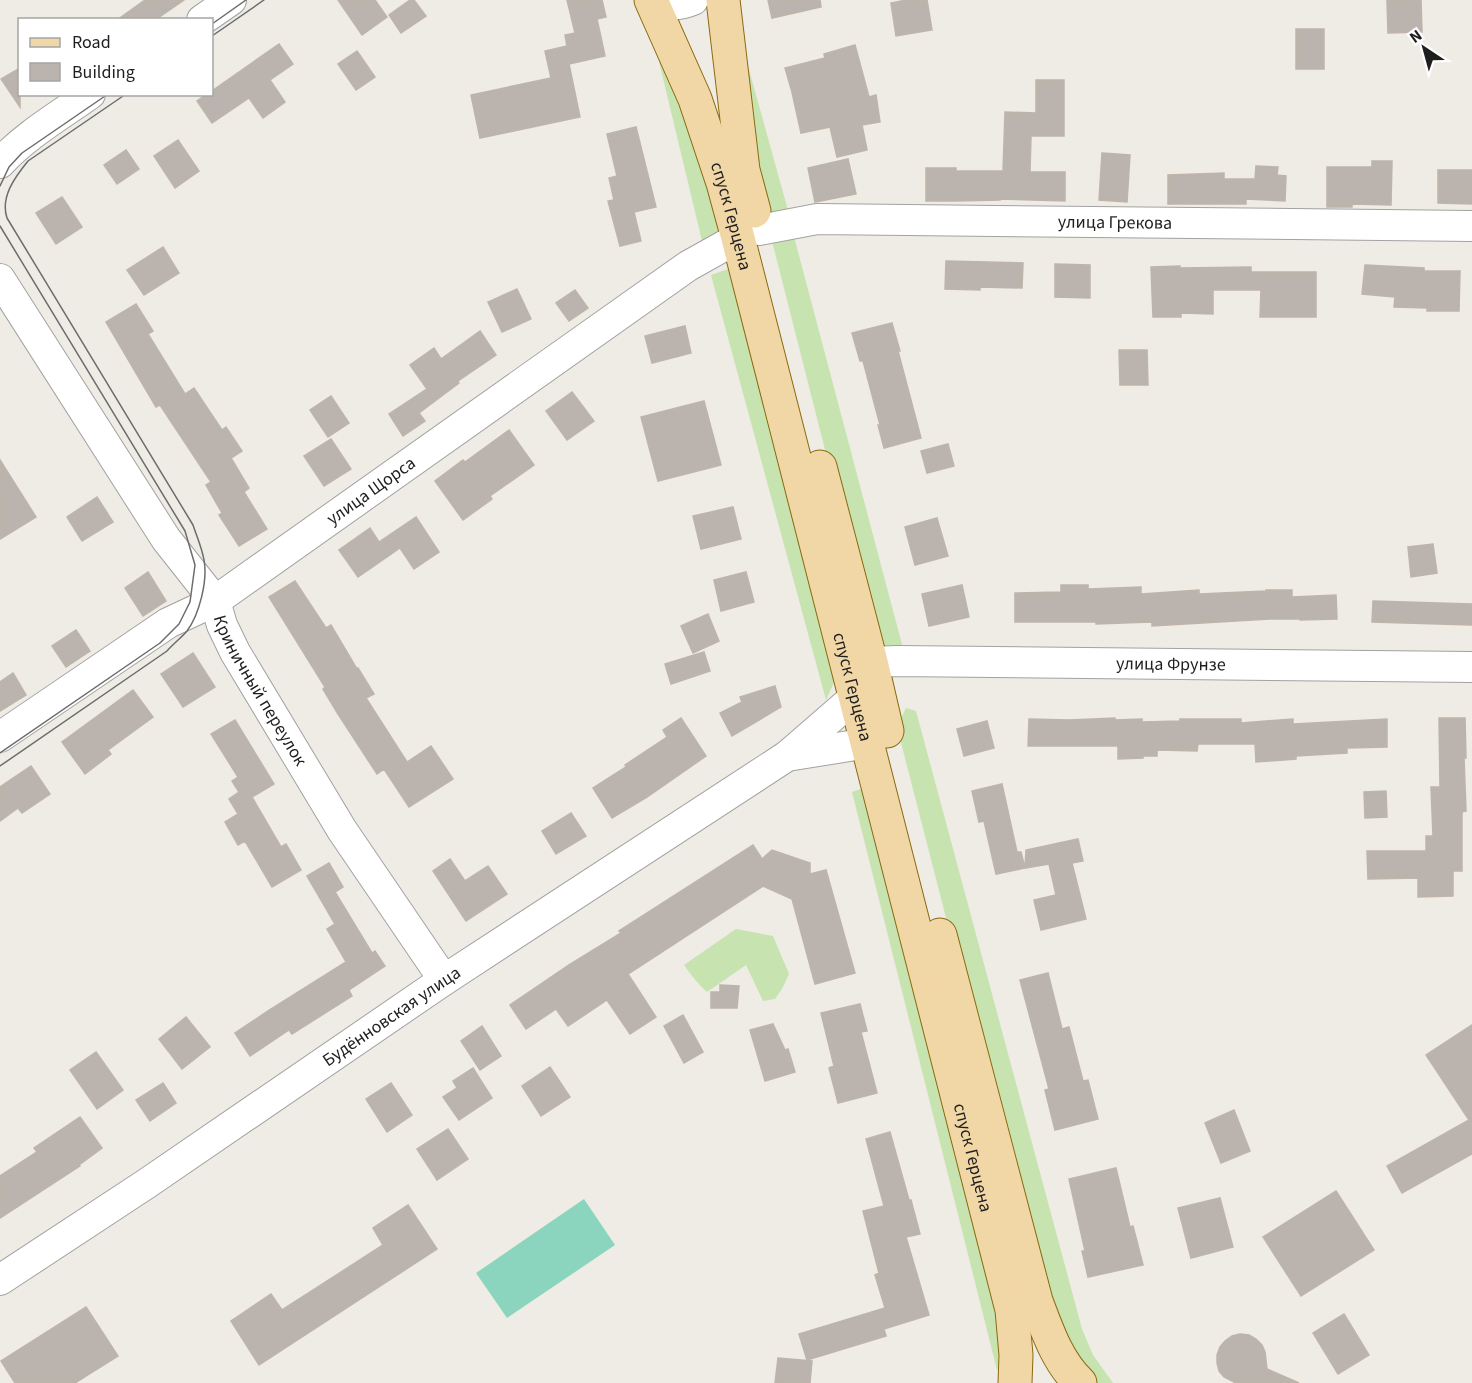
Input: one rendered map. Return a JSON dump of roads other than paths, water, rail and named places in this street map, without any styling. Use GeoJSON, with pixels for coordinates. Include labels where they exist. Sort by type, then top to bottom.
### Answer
{"type":"FeatureCollection","features":[{"type":"Feature","properties":{"kind":"main road","name":"спуск Герцена"},"geometry":{"type":"LineString","coordinates":[[651,0],[695,99],[723,183],[749,234],[871,662],[893,755],[1036,1301],[1061,1359],[1080,1383]]}},
{"type":"Feature","properties":{"kind":"main road","name":"спуск Герцена"},"geometry":{"type":"LineString","coordinates":[[723,0],[749,234],[855,697],[1012,1310],[1017,1355],[1015,1383]]}},
{"type":"Feature","properties":{"kind":"street"},"geometry":{"type":"LineString","coordinates":[[205,18],[231,0]]}},
{"type":"Feature","properties":{"kind":"street"},"geometry":{"type":"LineString","coordinates":[[657,0],[673,5],[693,0]]}},
{"type":"Feature","properties":{"kind":"street"},"geometry":{"type":"LineString","coordinates":[[0,163],[31,134],[87,96]]}},
{"type":"Feature","properties":{"kind":"street","name":"улица Грекова"},"geometry":{"type":"LineString","coordinates":[[749,234],[817,219],[1472,226]]}},
{"type":"Feature","properties":{"kind":"street","name":"улица Щорса"},"geometry":{"type":"LineString","coordinates":[[0,737],[168,623],[215,601],[688,266],[749,234]]}},
{"type":"Feature","properties":{"kind":"street","name":"Криничный переулок"},"geometry":{"type":"LineString","coordinates":[[0,279],[166,539],[215,601],[222,625],[236,652],[336,820],[444,980]]}},
{"type":"Feature","properties":{"kind":"street","name":"улица Фрунзе"},"geometry":{"type":"LineString","coordinates":[[871,662],[1472,667]]}},
{"type":"Feature","properties":{"kind":"street","name":"Будённовская улица"},"geometry":{"type":"LineString","coordinates":[[0,1280],[146,1184],[444,980],[787,756],[855,697]]}},
{"type":"Feature","properties":{"kind":"street","name":"Будённовская улица"},"geometry":{"type":"LineString","coordinates":[[787,756],[868,743]]}},
{"type":"Feature","properties":{"kind":"tram line"},"geometry":{"type":"LineString","coordinates":[[213,23],[246,0]]}},
{"type":"Feature","properties":{"kind":"tram line"},"geometry":{"type":"LineString","coordinates":[[213,35],[264,0]]}},
{"type":"Feature","properties":{"kind":"tram line"},"geometry":{"type":"LineString","coordinates":[[0,186],[9,167],[22,153],[105,96]]}},
{"type":"Feature","properties":{"kind":"tram line"},"geometry":{"type":"LineString","coordinates":[[0,766],[167,651],[185,634],[191,624],[199,607],[204,587],[204,560],[193,525],[7,218],[5,210],[10,188],[28,161],[123,96]]}},
{"type":"Feature","properties":{"kind":"tram line"},"geometry":{"type":"LineString","coordinates":[[0,226],[185,531],[195,565],[190,602],[179,624],[160,643],[0,753]]}}]}
